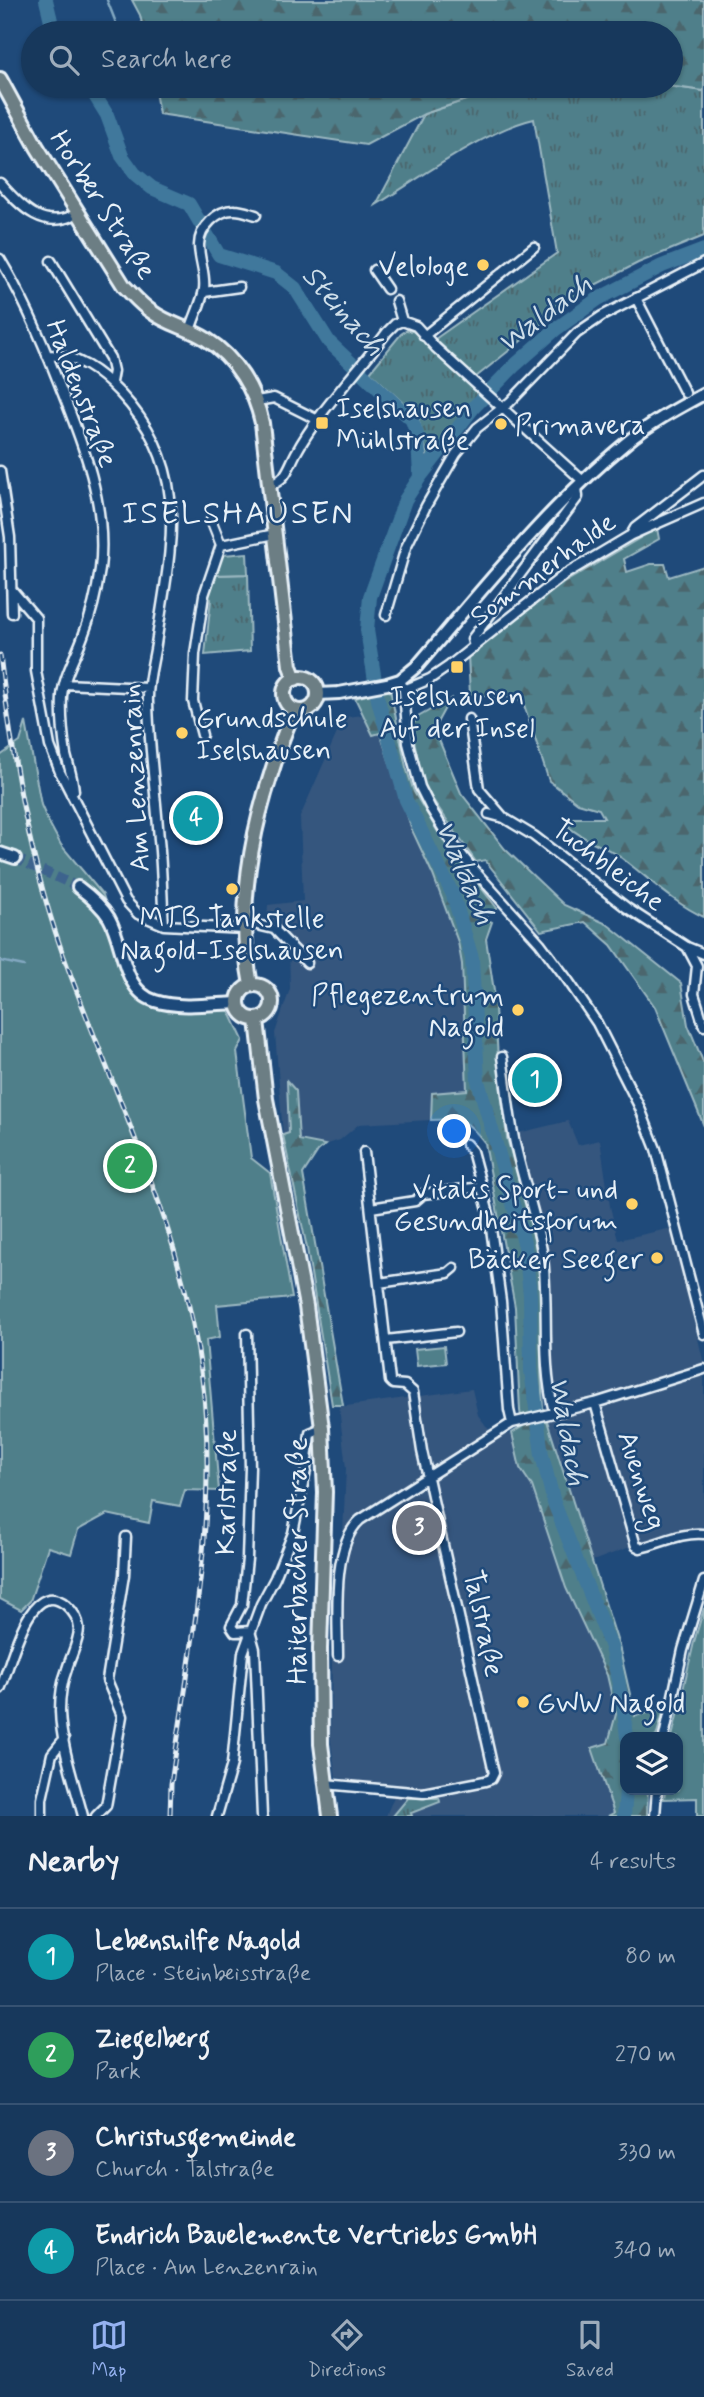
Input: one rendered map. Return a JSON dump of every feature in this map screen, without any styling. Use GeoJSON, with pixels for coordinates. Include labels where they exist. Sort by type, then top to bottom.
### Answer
{"type":"FeatureCollection","features":[{"type":"Feature","properties":{"kind":"main road","name":"Horber Straße"},"geometry":{"type":"LineString","coordinates":[[0,79],[32,138],[124,286],[154,314],[206,339],[233,363],[257,401]]}},
{"type":"Feature","properties":{"kind":"main road"},"geometry":{"type":"LineString","coordinates":[[318,694],[382,685],[402,685],[506,563],[580,484],[643,430],[704,394]]}},
{"type":"Feature","properties":{"kind":"main road"},"geometry":{"type":"LineString","coordinates":[[257,401],[270,485],[290,666],[295,679]]}},
{"type":"Feature","properties":{"kind":"main road"},"geometry":{"type":"LineString","coordinates":[[306,678],[315,684],[318,694],[311,708],[295,710],[287,703],[285,692],[290,682],[306,678]]}},
{"type":"Feature","properties":{"kind":"main road"},"geometry":{"type":"LineString","coordinates":[[251,985],[245,925],[249,855],[278,752],[295,710]]}},
{"type":"Feature","properties":{"kind":"main road"},"geometry":{"type":"LineString","coordinates":[[0,853],[15,858]]}},
{"type":"Feature","properties":{"kind":"main road"},"geometry":{"type":"LineString","coordinates":[[78,887],[93,898],[110,919],[128,974],[138,990],[153,1001],[168,1004],[237,1003]]}},
{"type":"Feature","properties":{"kind":"main road"},"geometry":{"type":"LineString","coordinates":[[251,985],[262,986],[271,994],[272,999],[271,1010],[257,1020],[246,1017],[237,1003],[240,994],[251,985]]}},
{"type":"Feature","properties":{"kind":"main road","name":"Haiterbacher Straße"},"geometry":{"type":"LineString","coordinates":[[257,1020],[266,1099],[306,1306],[322,1428],[325,1492],[320,1649],[321,1744],[330,1816]]}},
{"type":"Feature","properties":{"kind":"street"},"geometry":{"type":"LineString","coordinates":[[0,183],[21,206],[40,218],[51,221],[78,214]]}},
{"type":"Feature","properties":{"kind":"street"},"geometry":{"type":"LineString","coordinates":[[190,331],[204,292],[199,244],[201,234],[210,221],[223,211],[236,209],[256,215]]}},
{"type":"Feature","properties":{"kind":"street"},"geometry":{"type":"LineString","coordinates":[[424,336],[534,247]]}},
{"type":"Feature","properties":{"kind":"street","name":"Haldenstraße"},"geometry":{"type":"LineString","coordinates":[[0,259],[47,355],[77,428],[95,489],[102,537],[100,571],[92,606],[65,684],[62,721],[73,782],[74,791],[71,794]]}},
{"type":"Feature","properties":{"kind":"street"},"geometry":{"type":"LineString","coordinates":[[51,261],[110,358],[113,371],[110,383]]}},
{"type":"Feature","properties":{"kind":"street"},"geometry":{"type":"LineString","coordinates":[[386,615],[406,547],[456,454],[477,428],[498,405],[577,333],[704,262]]}},
{"type":"Feature","properties":{"kind":"street"},"geometry":{"type":"LineString","coordinates":[[374,270],[387,289]]}},
{"type":"Feature","properties":{"kind":"street"},"geometry":{"type":"LineString","coordinates":[[204,292],[239,287]]}},
{"type":"Feature","properties":{"kind":"street"},"geometry":{"type":"LineString","coordinates":[[636,298],[685,393]]}},
{"type":"Feature","properties":{"kind":"street"},"geometry":{"type":"LineString","coordinates":[[396,301],[402,321]]}},
{"type":"Feature","properties":{"kind":"street"},"geometry":{"type":"LineString","coordinates":[[270,485],[283,479],[318,420],[387,332],[402,321],[416,326],[580,484],[578,497],[472,639],[474,647]]}},
{"type":"Feature","properties":{"kind":"street","name":"Am Lenzenrain"},"geometry":{"type":"LineString","coordinates":[[47,355],[60,355],[84,363],[110,383],[135,408],[163,460],[173,508],[169,558],[148,688],[164,925]]}},
{"type":"Feature","properties":{"kind":"street"},"geometry":{"type":"LineString","coordinates":[[257,401],[274,398],[318,420]]}},
{"type":"Feature","properties":{"kind":"street"},"geometry":{"type":"LineString","coordinates":[[0,471],[10,537],[12,613]]}},
{"type":"Feature","properties":{"kind":"street","name":"Sommerhalde"},"geometry":{"type":"LineString","coordinates":[[402,685],[430,680],[564,575],[631,535],[635,528],[704,475]]}},
{"type":"Feature","properties":{"kind":"street"},"geometry":{"type":"LineString","coordinates":[[631,535],[704,503]]}},
{"type":"Feature","properties":{"kind":"street"},"geometry":{"type":"LineString","coordinates":[[202,735],[193,701],[195,653],[204,596],[221,545],[211,520]]}},
{"type":"Feature","properties":{"kind":"street"},"geometry":{"type":"LineString","coordinates":[[221,545],[275,534]]}},
{"type":"Feature","properties":{"kind":"street"},"geometry":{"type":"LineString","coordinates":[[12,590],[36,618],[36,671],[50,746],[71,794],[126,901],[138,914],[164,925],[245,925],[274,929],[306,963]]}},
{"type":"Feature","properties":{"kind":"street"},"geometry":{"type":"LineString","coordinates":[[65,684],[148,688]]}},
{"type":"Feature","properties":{"kind":"street"},"geometry":{"type":"LineString","coordinates":[[402,685],[408,743],[420,787],[431,809],[450,840],[473,869],[540,943],[573,988],[597,1023],[639,1106],[656,1149],[704,1334]]}},
{"type":"Feature","properties":{"kind":"street","name":"Tuchbleiche"},"geometry":{"type":"LineString","coordinates":[[469,719],[479,789],[504,818],[556,852],[627,908],[687,947],[704,954]]}},
{"type":"Feature","properties":{"kind":"street","name":"Tuchbleiche"},"geometry":{"type":"LineString","coordinates":[[489,814],[504,818]]}},
{"type":"Feature","properties":{"kind":"street"},"geometry":{"type":"LineString","coordinates":[[687,947],[701,977],[694,994],[704,1026]]}},
{"type":"Feature","properties":{"kind":"street"},"geometry":{"type":"LineString","coordinates":[[502,1057],[516,1150],[543,1254],[546,1289],[544,1342],[548,1390],[554,1412]]}},
{"type":"Feature","properties":{"kind":"street"},"geometry":{"type":"LineString","coordinates":[[466,1144],[472,1151],[489,1214],[499,1290],[509,1410],[516,1421]]}},
{"type":"Feature","properties":{"kind":"street"},"geometry":{"type":"LineString","coordinates":[[364,1152],[390,1381],[393,1384],[405,1385],[413,1392],[428,1477]]}},
{"type":"Feature","properties":{"kind":"street"},"geometry":{"type":"LineString","coordinates":[[371,1208],[415,1201],[423,1194],[482,1187]]}},
{"type":"Feature","properties":{"kind":"street"},"geometry":{"type":"LineString","coordinates":[[379,1283],[448,1273],[454,1268]]}},
{"type":"Feature","properties":{"kind":"street"},"geometry":{"type":"LineString","coordinates":[[386,1340],[456,1332]]}},
{"type":"Feature","properties":{"kind":"street","name":"Karlstraße"},"geometry":{"type":"LineString","coordinates":[[247,1334],[250,1468],[247,1559],[242,1605],[231,1626],[235,1632],[250,1631]]}},
{"type":"Feature","properties":{"kind":"street"},"geometry":{"type":"LineString","coordinates":[[338,1656],[339,1588],[344,1548],[351,1531],[360,1520],[516,1421],[595,1403],[704,1369]]}},
{"type":"Feature","properties":{"kind":"street","name":"Auenweg"},"geometry":{"type":"LineString","coordinates":[[595,1403],[636,1546],[652,1546],[689,1533],[704,1534]]}},
{"type":"Feature","properties":{"kind":"street"},"geometry":{"type":"LineString","coordinates":[[217,1816],[232,1764],[243,1653],[261,1604],[293,1533],[306,1470],[310,1433],[322,1428]]}},
{"type":"Feature","properties":{"kind":"street","name":"Talstraße"},"geometry":{"type":"LineString","coordinates":[[325,1784],[423,1793],[485,1781],[493,1776],[428,1477]]}},
{"type":"Feature","properties":{"kind":"street"},"geometry":{"type":"LineString","coordinates":[[96,1816],[106,1806],[122,1716],[107,1680],[124,1575],[127,1537]]}},
{"type":"Feature","properties":{"kind":"street"},"geometry":{"type":"LineString","coordinates":[[665,1732],[683,1650],[704,1581]]}},
{"type":"Feature","properties":{"kind":"street"},"geometry":{"type":"LineString","coordinates":[[0,1689],[19,1632],[29,1612],[47,1601],[62,1602],[75,1615],[79,1625],[78,1637],[62,1682],[60,1710],[64,1739],[83,1816]]}},
{"type":"Feature","properties":{"kind":"street"},"geometry":{"type":"LineString","coordinates":[[250,1631],[255,1649],[262,1816]]}},
{"type":"Feature","properties":{"kind":"street"},"geometry":{"type":"LineString","coordinates":[[42,1816],[42,1799],[52,1754],[64,1739]]}},
{"type":"Feature","properties":{"kind":"street"},"geometry":{"type":"LineString","coordinates":[[655,1816],[657,1795]]}},
{"type":"Feature","properties":{"kind":"shaded area"},"geometry":{"type":"Polygon","coordinates":[[[365,715],[380,733],[412,830],[433,875],[458,942],[462,964],[467,1090],[432,1093],[431,1120],[359,1124],[340,1140],[325,1145],[283,1135],[275,1033],[290,989],[289,940],[282,929],[267,920],[268,905],[303,901],[300,817],[344,717],[365,715]]]}},
{"type":"Feature","properties":{"kind":"shaded area"},"geometry":{"type":"Polygon","coordinates":[[[568,1121],[578,1145],[600,1140],[618,1240],[672,1228],[704,1364],[704,1526],[646,1541],[590,1562],[548,1420],[559,1418],[550,1348],[551,1286],[547,1255],[518,1133],[568,1121]]]}},
{"type":"Feature","properties":{"kind":"shaded area"},"geometry":{"type":"Polygon","coordinates":[[[472,1389],[478,1415],[496,1439],[512,1433],[520,1468],[532,1486],[566,1588],[607,1675],[616,1714],[608,1743],[592,1749],[614,1814],[608,1816],[386,1816],[399,1784],[336,1777],[330,1735],[334,1594],[343,1533],[346,1468],[339,1407],[472,1389]]]}},
{"type":"Feature","properties":{"kind":"green space"},"geometry":{"type":"Polygon","coordinates":[[[132,0],[704,0],[704,91],[683,88],[683,21],[141,21],[132,0]]]}},
{"type":"Feature","properties":{"kind":"green space"},"geometry":{"type":"Polygon","coordinates":[[[683,88],[704,91],[704,236],[638,263],[585,290],[476,377],[435,339],[557,253],[534,119],[495,133],[376,205],[424,114],[471,98],[683,98],[683,88]]]}},
{"type":"Feature","properties":{"kind":"green space"},"geometry":{"type":"Polygon","coordinates":[[[156,98],[471,98],[424,114],[366,145],[159,114],[156,98]]]}},
{"type":"Feature","properties":{"kind":"green space"},"geometry":{"type":"Polygon","coordinates":[[[407,330],[416,332],[480,394],[429,463],[418,417],[370,372],[407,330]]]}},
{"type":"Feature","properties":{"kind":"green space"},"geometry":{"type":"Polygon","coordinates":[[[657,528],[659,539],[624,559],[627,572],[651,564],[665,564],[669,577],[704,566],[704,917],[670,896],[616,854],[569,827],[571,818],[604,818],[599,809],[578,803],[549,781],[524,705],[518,698],[470,695],[468,655],[562,584],[657,528]]]}},
{"type":"Feature","properties":{"kind":"green space"},"geometry":{"type":"Polygon","coordinates":[[[247,553],[248,574],[213,575],[223,555],[247,553]]]}},
{"type":"Feature","properties":{"kind":"green space"},"geometry":{"type":"Polygon","coordinates":[[[248,574],[250,651],[205,655],[211,599],[204,595],[213,575],[248,574]]]}},
{"type":"Feature","properties":{"kind":"green space"},"geometry":{"type":"Polygon","coordinates":[[[390,689],[406,767],[414,792],[441,837],[497,908],[495,912],[489,911],[486,919],[492,922],[486,939],[494,991],[499,1076],[507,1138],[537,1254],[541,1295],[543,1408],[619,1646],[635,1716],[664,1709],[657,1732],[620,1732],[620,1795],[648,1795],[647,1816],[608,1816],[614,1813],[592,1748],[608,1743],[616,1714],[607,1675],[566,1588],[532,1486],[520,1468],[512,1433],[523,1426],[515,1307],[485,1143],[462,1121],[431,1120],[432,1093],[467,1090],[462,964],[458,942],[433,875],[412,830],[380,733],[373,735],[355,698],[390,689]]]}},
{"type":"Feature","properties":{"kind":"green space"},"geometry":{"type":"Polygon","coordinates":[[[450,699],[434,728],[461,793],[505,849],[564,905],[607,924],[681,983],[688,1025],[704,1064],[704,1126],[655,1007],[611,945],[585,922],[541,931],[485,860],[476,862],[424,787],[411,727],[418,717],[450,699]]]}},
{"type":"Feature","properties":{"kind":"green space"},"geometry":{"type":"Polygon","coordinates":[[[26,722],[41,805],[61,845],[103,895],[128,974],[153,1001],[226,1004],[243,1040],[237,1052],[251,1158],[270,1173],[292,1298],[217,1305],[220,1337],[206,1340],[219,1491],[185,1490],[180,1506],[153,1501],[149,1523],[107,1514],[78,1530],[71,1554],[48,1547],[30,1601],[21,1610],[0,1599],[0,756],[20,742],[26,722]]]}},
{"type":"Feature","properties":{"kind":"green space"},"geometry":{"type":"Polygon","coordinates":[[[287,1081],[296,1091],[299,1140],[325,1145],[303,1174],[343,1405],[332,1405],[307,1248],[283,1135],[289,1133],[287,1081]]]}},
{"type":"Feature","properties":{"kind":"green space"},"geometry":{"type":"Polygon","coordinates":[[[444,1346],[446,1363],[417,1366],[415,1349],[444,1346]]]}},
{"type":"Feature","properties":{"kind":"green space"},"geometry":{"type":"Polygon","coordinates":[[[704,1608],[704,1816],[697,1816],[697,1798],[664,1799],[664,1795],[683,1795],[683,1732],[673,1732],[704,1608]]]}},
{"type":"Feature","properties":{"kind":"green space"},"geometry":{"type":"Polygon","coordinates":[[[408,1798],[439,1798],[440,1802],[411,1813],[412,1816],[393,1816],[408,1798]]]}},
{"type":"Feature","properties":{"kind":"waterway","name":"Steinach"},"geometry":{"type":"LineString","coordinates":[[46,0],[51,21]]}},
{"type":"Feature","properties":{"kind":"waterway"},"geometry":{"type":"LineString","coordinates":[[107,0],[115,21]]}},
{"type":"Feature","properties":{"kind":"waterway","name":"Steinach"},"geometry":{"type":"LineString","coordinates":[[96,98],[107,115],[122,156],[135,174],[152,188],[189,204],[219,255],[276,273],[295,288],[329,342],[412,420],[418,438],[420,477]]}},
{"type":"Feature","properties":{"kind":"waterway","name":"Waldach"},"geometry":{"type":"LineString","coordinates":[[626,1732],[611,1647],[554,1503],[542,1455],[531,1370],[530,1295],[525,1246],[478,1081],[472,958],[453,895],[406,800],[378,700],[367,630],[370,597],[405,500],[474,407],[513,367],[556,329],[598,299],[662,266],[704,250]]}},
{"type":"Feature","properties":{"kind":"waterway"},"geometry":{"type":"LineString","coordinates":[[0,961],[24,966]]}},
{"type":"Feature","properties":{"kind":"waterway","name":"Waldach"},"geometry":{"type":"LineString","coordinates":[[624,1816],[626,1795]]}},
{"type":"Feature","properties":{"kind":"tunnel"},"geometry":{"type":"LineString","coordinates":[[15,858],[78,887]]}},
{"type":"Feature","properties":{"kind":"railway"},"geometry":{"type":"LineString","coordinates":[[0,655],[17,774],[43,892],[68,968],[165,1221],[193,1325],[202,1378],[206,1429],[205,1531],[194,1633],[171,1784],[170,1816]]}},
{"type":"Feature","properties":{"kind":"place","name":"Velologe"},"geometry":{"type":"Point","coordinates":[483,265]}},
{"type":"Feature","properties":{"kind":"place","name":"Iselshausen Mühlstraße"},"geometry":{"type":"Point","coordinates":[322,423]}},
{"type":"Feature","properties":{"kind":"place","name":"Primavera"},"geometry":{"type":"Point","coordinates":[501,424]}},
{"type":"Feature","properties":{"kind":"place","name":"Iselshausen Auf der Insel"},"geometry":{"type":"Point","coordinates":[457,667]}},
{"type":"Feature","properties":{"kind":"place","name":"Grundschule Iselshausen"},"geometry":{"type":"Point","coordinates":[182,733]}},
{"type":"Feature","properties":{"kind":"place","name":"Endrich Bauelemente Vertriebs GmbH"},"geometry":{"type":"Point","coordinates":[196,818]}},
{"type":"Feature","properties":{"kind":"place","name":"MTB Tankstelle Nagold-Iselshausen"},"geometry":{"type":"Point","coordinates":[232,889]}},
{"type":"Feature","properties":{"kind":"place","name":"Pflegezentrum Nagold"},"geometry":{"type":"Point","coordinates":[518,1010]}},
{"type":"Feature","properties":{"kind":"place","name":"Lebenshilfe Nagold"},"geometry":{"type":"Point","coordinates":[535,1080]}},
{"type":"Feature","properties":{"kind":"place","name":"Ziegelberg"},"geometry":{"type":"Point","coordinates":[130,1166]}},
{"type":"Feature","properties":{"kind":"place","name":"Vitalis Sport- und Gesundheitsforum"},"geometry":{"type":"Point","coordinates":[632,1204]}},
{"type":"Feature","properties":{"kind":"place","name":"Bäcker Seeger"},"geometry":{"type":"Point","coordinates":[657,1258]}},
{"type":"Feature","properties":{"kind":"place","name":"Christusgemeinde"},"geometry":{"type":"Point","coordinates":[419,1528]}},
{"type":"Feature","properties":{"kind":"place","name":"GWW Nagold"},"geometry":{"type":"Point","coordinates":[523,1702]}},
{"type":"Feature","properties":{"kind":"district","name":"ISELSHAUSEN"},"geometry":{"type":"Point","coordinates":[238,512]}}]}
